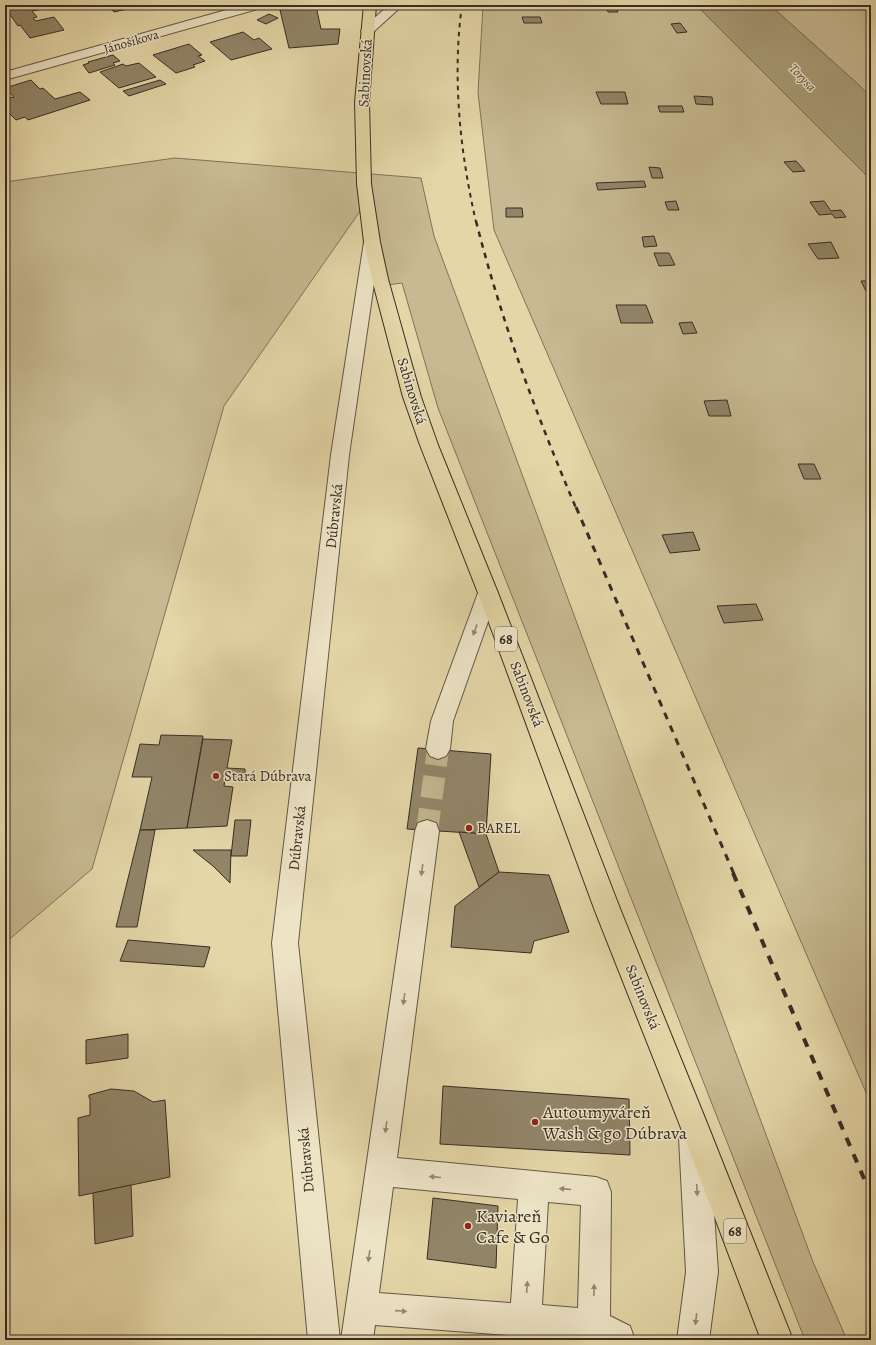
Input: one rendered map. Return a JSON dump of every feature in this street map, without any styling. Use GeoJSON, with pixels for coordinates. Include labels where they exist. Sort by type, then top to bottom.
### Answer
{"type":"FeatureCollection","features":[{"type":"Feature","properties":{"kind":"main road","name":"Sabinovská"},"geometry":{"type":"LineString","coordinates":[[370,5],[362,102],[364,184],[372,242],[389,316],[412,397],[429,445],[488,593],[608,911],[694,1123],[777,1340]]}},
{"type":"Feature","properties":{"kind":"street","name":"Jánošíkova"},"geometry":{"type":"LineString","coordinates":[[5,76],[257,5]]}},
{"type":"Feature","properties":{"kind":"street"},"geometry":{"type":"LineString","coordinates":[[367,31],[397,5]]}},
{"type":"Feature","properties":{"kind":"street","name":"Dúbravská"},"geometry":{"type":"LineString","coordinates":[[324,1340],[285,943],[340,455],[372,242]]}},
{"type":"Feature","properties":{"kind":"street"},"geometry":{"type":"LineString","coordinates":[[438,749],[442,721],[488,593]]}},
{"type":"Feature","properties":{"kind":"street"},"geometry":{"type":"LineString","coordinates":[[380,1171],[596,1192],[606,1332],[532,1330],[359,1331],[380,1171],[427,831]]}},
{"type":"Feature","properties":{"kind":"street"},"geometry":{"type":"LineString","coordinates":[[693,1340],[702,1272],[694,1123]]}},
{"type":"Feature","properties":{"kind":"street"},"geometry":{"type":"LineString","coordinates":[[532,1330],[534,1186]]}},
{"type":"Feature","properties":{"kind":"shaded area"},"geometry":{"type":"Polygon","coordinates":[[[483,5],[696,5],[871,180],[871,1104],[494,230],[478,93],[483,5]]]}},
{"type":"Feature","properties":{"kind":"shaded area"},"geometry":{"type":"Polygon","coordinates":[[[770,5],[871,5],[871,97],[859,85],[770,5]]]}},
{"type":"Feature","properties":{"kind":"shaded area"},"geometry":{"type":"Polygon","coordinates":[[[175,158],[421,178],[434,236],[813,1262],[847,1340],[805,1340],[438,408],[402,283],[387,285],[370,197],[224,406],[92,869],[5,943],[5,182],[175,158]]]}},
{"type":"Feature","properties":{"kind":"water","name":"Torysa"},"geometry":{"type":"Polygon","coordinates":[[[696,5],[770,5],[871,97],[871,180],[696,5]]]}},
{"type":"Feature","properties":{"kind":"building"},"geometry":{"type":"Polygon","coordinates":[[[29,5],[59,6],[32,11],[37,17],[33,18],[36,21],[54,17],[64,30],[30,38],[20,25],[18,26],[11,16],[8,16],[5,12],[5,10],[29,5]]]}},
{"type":"Feature","properties":{"kind":"building"},"geometry":{"type":"Polygon","coordinates":[[[107,5],[140,5],[141,6],[114,12],[107,5]]]}},
{"type":"Feature","properties":{"kind":"building"},"geometry":{"type":"Polygon","coordinates":[[[605,5],[615,5],[618,12],[608,12],[605,5]]]}},
{"type":"Feature","properties":{"kind":"building"},"geometry":{"type":"Polygon","coordinates":[[[316,6],[321,29],[340,29],[338,44],[289,48],[280,10],[316,6]]]}},
{"type":"Feature","properties":{"kind":"building"},"geometry":{"type":"Polygon","coordinates":[[[269,14],[278,18],[266,24],[257,20],[269,14]]]}},
{"type":"Feature","properties":{"kind":"building"},"geometry":{"type":"Polygon","coordinates":[[[522,17],[540,17],[542,23],[524,23],[522,17]]]}},
{"type":"Feature","properties":{"kind":"building"},"geometry":{"type":"Polygon","coordinates":[[[680,23],[687,32],[677,33],[671,24],[680,23]]]}},
{"type":"Feature","properties":{"kind":"building"},"geometry":{"type":"Polygon","coordinates":[[[243,32],[254,40],[259,38],[272,49],[231,60],[210,42],[243,32]]]}},
{"type":"Feature","properties":{"kind":"building"},"geometry":{"type":"Polygon","coordinates":[[[189,44],[202,55],[198,56],[205,61],[193,65],[195,67],[176,73],[153,55],[189,44]]]}},
{"type":"Feature","properties":{"kind":"building"},"geometry":{"type":"Polygon","coordinates":[[[113,55],[120,61],[113,63],[115,65],[89,73],[83,65],[89,63],[88,62],[113,55]]]}},
{"type":"Feature","properties":{"kind":"building"},"geometry":{"type":"Polygon","coordinates":[[[139,63],[156,77],[119,88],[100,72],[123,64],[126,66],[139,63]]]}},
{"type":"Feature","properties":{"kind":"building"},"geometry":{"type":"Polygon","coordinates":[[[31,80],[40,89],[43,88],[55,99],[80,92],[90,100],[28,120],[25,117],[16,120],[5,109],[5,99],[14,97],[5,88],[31,80]]]}},
{"type":"Feature","properties":{"kind":"building"},"geometry":{"type":"Polygon","coordinates":[[[160,80],[166,84],[129,96],[123,91],[160,80]]]}},
{"type":"Feature","properties":{"kind":"building"},"geometry":{"type":"Polygon","coordinates":[[[596,92],[625,92],[628,104],[601,104],[596,92]]]}},
{"type":"Feature","properties":{"kind":"building"},"geometry":{"type":"Polygon","coordinates":[[[694,96],[712,97],[713,105],[696,104],[694,96]]]}},
{"type":"Feature","properties":{"kind":"building"},"geometry":{"type":"Polygon","coordinates":[[[658,106],[682,106],[684,112],[660,112],[658,106]]]}},
{"type":"Feature","properties":{"kind":"building"},"geometry":{"type":"Polygon","coordinates":[[[796,161],[805,171],[793,172],[784,162],[796,161]]]}},
{"type":"Feature","properties":{"kind":"building"},"geometry":{"type":"Polygon","coordinates":[[[649,167],[660,168],[663,178],[652,178],[649,167]]]}},
{"type":"Feature","properties":{"kind":"building"},"geometry":{"type":"Polygon","coordinates":[[[644,181],[646,187],[598,190],[596,183],[644,181]]]}},
{"type":"Feature","properties":{"kind":"building"},"geometry":{"type":"Polygon","coordinates":[[[676,201],[679,210],[668,210],[665,202],[676,201]]]}},
{"type":"Feature","properties":{"kind":"building"},"geometry":{"type":"Polygon","coordinates":[[[824,201],[831,211],[841,210],[846,217],[835,218],[832,214],[819,215],[810,202],[824,201]]]}},
{"type":"Feature","properties":{"kind":"building"},"geometry":{"type":"Polygon","coordinates":[[[506,208],[522,208],[523,217],[506,217],[506,208]]]}},
{"type":"Feature","properties":{"kind":"building"},"geometry":{"type":"Polygon","coordinates":[[[654,236],[657,246],[644,247],[642,237],[654,236]]]}},
{"type":"Feature","properties":{"kind":"building"},"geometry":{"type":"Polygon","coordinates":[[[831,242],[839,258],[818,259],[808,244],[831,242]]]}},
{"type":"Feature","properties":{"kind":"building"},"geometry":{"type":"Polygon","coordinates":[[[654,253],[669,253],[675,265],[659,266],[654,253]]]}},
{"type":"Feature","properties":{"kind":"building"},"geometry":{"type":"Polygon","coordinates":[[[861,281],[871,281],[871,297],[869,297],[861,281]]]}},
{"type":"Feature","properties":{"kind":"building"},"geometry":{"type":"Polygon","coordinates":[[[616,305],[646,305],[653,323],[621,323],[616,305]]]}},
{"type":"Feature","properties":{"kind":"building"},"geometry":{"type":"Polygon","coordinates":[[[692,322],[697,333],[683,334],[679,323],[692,322]]]}},
{"type":"Feature","properties":{"kind":"building"},"geometry":{"type":"Polygon","coordinates":[[[727,400],[731,416],[709,416],[704,401],[727,400]]]}},
{"type":"Feature","properties":{"kind":"building"},"geometry":{"type":"Polygon","coordinates":[[[798,464],[814,464],[821,479],[804,479],[798,464]]]}},
{"type":"Feature","properties":{"kind":"building"},"geometry":{"type":"Polygon","coordinates":[[[693,532],[700,550],[670,553],[662,535],[693,532]]]}},
{"type":"Feature","properties":{"kind":"building"},"geometry":{"type":"Polygon","coordinates":[[[756,604],[763,620],[724,623],[717,606],[756,604]]]}},
{"type":"Feature","properties":{"kind":"building"},"geometry":{"type":"Polygon","coordinates":[[[161,735],[203,736],[187,828],[140,830],[152,777],[132,777],[140,744],[159,745],[161,735]]]}},
{"type":"Feature","properties":{"kind":"building"},"geometry":{"type":"Polygon","coordinates":[[[203,739],[232,740],[227,768],[245,769],[245,780],[225,780],[224,786],[233,787],[227,826],[187,828],[203,739]]]}},
{"type":"Feature","properties":{"kind":"building"},"geometry":{"type":"Polygon","coordinates":[[[418,748],[491,754],[486,834],[407,829],[418,748]]]}},
{"type":"Feature","properties":{"kind":"building"},"geometry":{"type":"Polygon","coordinates":[[[235,820],[251,820],[247,856],[231,856],[235,820]]]}},
{"type":"Feature","properties":{"kind":"building"},"geometry":{"type":"Polygon","coordinates":[[[140,830],[155,830],[137,927],[116,927],[140,830]]]}},
{"type":"Feature","properties":{"kind":"building"},"geometry":{"type":"Polygon","coordinates":[[[459,832],[486,834],[499,872],[479,887],[459,832]]]}},
{"type":"Feature","properties":{"kind":"building"},"geometry":{"type":"Polygon","coordinates":[[[193,850],[231,850],[230,883],[213,866],[193,850]]]}},
{"type":"Feature","properties":{"kind":"building"},"geometry":{"type":"Polygon","coordinates":[[[499,872],[549,875],[569,932],[534,941],[531,953],[451,947],[455,906],[499,872]]]}},
{"type":"Feature","properties":{"kind":"building"},"geometry":{"type":"Polygon","coordinates":[[[128,940],[210,947],[204,967],[120,961],[128,940]]]}},
{"type":"Feature","properties":{"kind":"building"},"geometry":{"type":"Polygon","coordinates":[[[128,1034],[128,1058],[86,1064],[86,1040],[128,1034]]]}},
{"type":"Feature","properties":{"kind":"building","name":"Autoumyváreň Wash & go Dúbrava"},"geometry":{"type":"Polygon","coordinates":[[[443,1086],[629,1099],[630,1155],[440,1144],[443,1086]]]}},
{"type":"Feature","properties":{"kind":"building"},"geometry":{"type":"Polygon","coordinates":[[[111,1089],[134,1091],[153,1102],[165,1100],[170,1177],[79,1196],[78,1118],[90,1115],[89,1095],[111,1089]]]}},
{"type":"Feature","properties":{"kind":"building"},"geometry":{"type":"Polygon","coordinates":[[[131,1185],[133,1236],[95,1244],[93,1193],[131,1185]]]}},
{"type":"Feature","properties":{"kind":"building"},"geometry":{"type":"Polygon","coordinates":[[[433,1198],[498,1206],[496,1268],[427,1259],[433,1198]]]}},
{"type":"Feature","properties":{"kind":"tunnel"},"geometry":{"type":"LineString","coordinates":[[427,831],[438,749]]}},
{"type":"Feature","properties":{"kind":"railway"},"geometry":{"type":"LineString","coordinates":[[462,5],[458,59],[459,114],[470,196],[476,222]]}},
{"type":"Feature","properties":{"kind":"railway"},"geometry":{"type":"LineString","coordinates":[[476,221],[508,331],[520,366],[576,508]]}},
{"type":"Feature","properties":{"kind":"railway"},"geometry":{"type":"LineString","coordinates":[[576,507],[734,874]]}},
{"type":"Feature","properties":{"kind":"railway"},"geometry":{"type":"LineString","coordinates":[[733,873],[871,1195]]}},
{"type":"Feature","properties":{"kind":"place","name":"Stará Dúbrava"},"geometry":{"type":"Point","coordinates":[216,776]}},
{"type":"Feature","properties":{"kind":"place","name":"BAREL"},"geometry":{"type":"Point","coordinates":[469,828]}},
{"type":"Feature","properties":{"kind":"place","name":"Autoumyváreň Wash & go Dúbrava"},"geometry":{"type":"Point","coordinates":[535,1122]}},
{"type":"Feature","properties":{"kind":"place","name":"Kaviareň Cafe & Go"},"geometry":{"type":"Point","coordinates":[468,1226]}}]}
